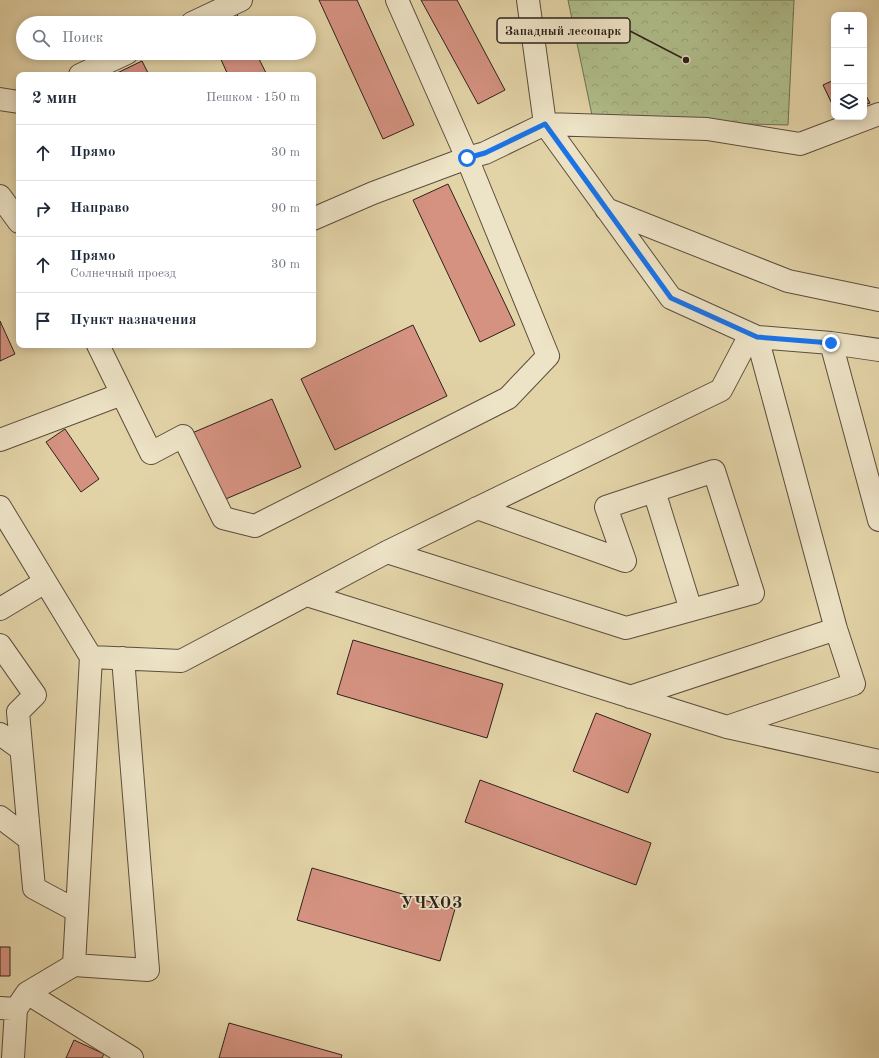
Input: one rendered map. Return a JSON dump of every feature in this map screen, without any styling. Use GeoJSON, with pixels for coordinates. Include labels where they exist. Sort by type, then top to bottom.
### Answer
{"type":"FeatureCollection","features":[{"type":"Feature","properties":{"kind":"street"},"geometry":{"type":"LineString","coordinates":[[207,16],[242,0]]}},
{"type":"Feature","properties":{"kind":"street"},"geometry":{"type":"LineString","coordinates":[[99,348],[150,453],[183,436],[223,518],[255,526],[508,398],[548,356],[467,158],[397,0]]}},
{"type":"Feature","properties":{"kind":"street"},"geometry":{"type":"LineString","coordinates":[[528,0],[545,124],[671,298],[754,336],[831,343],[879,350]]}},
{"type":"Feature","properties":{"kind":"street"},"geometry":{"type":"LineString","coordinates":[[86,72],[112,60]]}},
{"type":"Feature","properties":{"kind":"street"},"geometry":{"type":"LineString","coordinates":[[0,99],[16,102]]}},
{"type":"Feature","properties":{"kind":"street"},"geometry":{"type":"LineString","coordinates":[[316,218],[372,193],[467,158],[485,153],[545,124],[707,129],[800,144],[879,114]]}},
{"type":"Feature","properties":{"kind":"street"},"geometry":{"type":"LineString","coordinates":[[0,196],[16,218]]}},
{"type":"Feature","properties":{"kind":"street"},"geometry":{"type":"LineString","coordinates":[[606,208],[788,281],[879,300]]}},
{"type":"Feature","properties":{"kind":"street"},"geometry":{"type":"LineString","coordinates":[[91,657],[181,660],[387,552],[721,390],[754,336]]}},
{"type":"Feature","properties":{"kind":"street"},"geometry":{"type":"LineString","coordinates":[[727,728],[854,684],[836,629],[754,336]]}},
{"type":"Feature","properties":{"kind":"street"},"geometry":{"type":"LineString","coordinates":[[831,343],[879,520]]}},
{"type":"Feature","properties":{"kind":"street"},"geometry":{"type":"LineString","coordinates":[[0,440],[122,394]]}},
{"type":"Feature","properties":{"kind":"street"},"geometry":{"type":"LineString","coordinates":[[387,552],[626,628],[753,592],[714,471],[606,507],[624,562],[477,508]]}},
{"type":"Feature","properties":{"kind":"street"},"geometry":{"type":"LineString","coordinates":[[654,491],[691,610]]}},
{"type":"Feature","properties":{"kind":"street"},"geometry":{"type":"LineString","coordinates":[[0,506],[91,657],[74,965]]}},
{"type":"Feature","properties":{"kind":"street"},"geometry":{"type":"LineString","coordinates":[[0,609],[45,582]]}},
{"type":"Feature","properties":{"kind":"street"},"geometry":{"type":"LineString","coordinates":[[307,595],[727,728],[879,761]]}},
{"type":"Feature","properties":{"kind":"street"},"geometry":{"type":"LineString","coordinates":[[630,697],[836,629]]}},
{"type":"Feature","properties":{"kind":"street"},"geometry":{"type":"LineString","coordinates":[[0,645],[35,695],[18,712],[34,888],[77,911]]}},
{"type":"Feature","properties":{"kind":"street"},"geometry":{"type":"LineString","coordinates":[[14,1003],[74,965],[148,970],[123,658]]}},
{"type":"Feature","properties":{"kind":"street"},"geometry":{"type":"LineString","coordinates":[[0,734],[21,749]]}},
{"type":"Feature","properties":{"kind":"street"},"geometry":{"type":"LineString","coordinates":[[0,817],[29,839]]}},
{"type":"Feature","properties":{"kind":"street"},"geometry":{"type":"LineString","coordinates":[[13,1058],[14,1003]]}},
{"type":"Feature","properties":{"kind":"street"},"geometry":{"type":"LineString","coordinates":[[14,1003],[132,1058]]}},
{"type":"Feature","properties":{"kind":"green space"},"geometry":{"type":"Polygon","coordinates":[[[568,0],[794,0],[788,125],[593,120],[568,0]]]}},
{"type":"Feature","properties":{"kind":"building"},"geometry":{"type":"Polygon","coordinates":[[[319,0],[357,0],[414,125],[383,139],[319,0]]]}},
{"type":"Feature","properties":{"kind":"building"},"geometry":{"type":"Polygon","coordinates":[[[421,0],[457,0],[505,90],[478,104],[421,0]]]}},
{"type":"Feature","properties":{"kind":"building"},"geometry":{"type":"Polygon","coordinates":[[[236,12],[238,16],[228,16],[236,12]]]}},
{"type":"Feature","properties":{"kind":"building"},"geometry":{"type":"Polygon","coordinates":[[[221,60],[260,60],[266,72],[227,72],[221,60]]]}},
{"type":"Feature","properties":{"kind":"building"},"geometry":{"type":"Polygon","coordinates":[[[142,61],[148,72],[119,72],[142,61]]]}},
{"type":"Feature","properties":{"kind":"building"},"geometry":{"type":"Polygon","coordinates":[[[831,81],[831,102],[823,85],[831,81]]]}},
{"type":"Feature","properties":{"kind":"building"},"geometry":{"type":"Polygon","coordinates":[[[448,184],[515,325],[480,342],[413,200],[448,184]]]}},
{"type":"Feature","properties":{"kind":"building"},"geometry":{"type":"Polygon","coordinates":[[[0,321],[15,354],[0,361],[0,321]]]}},
{"type":"Feature","properties":{"kind":"building"},"geometry":{"type":"Polygon","coordinates":[[[413,325],[447,396],[335,450],[301,379],[413,325]]]}},
{"type":"Feature","properties":{"kind":"building"},"geometry":{"type":"Polygon","coordinates":[[[272,399],[301,467],[214,504],[185,436],[272,399]]]}},
{"type":"Feature","properties":{"kind":"building"},"geometry":{"type":"Polygon","coordinates":[[[65,429],[99,479],[81,492],[46,442],[65,429]]]}},
{"type":"Feature","properties":{"kind":"building"},"geometry":{"type":"Polygon","coordinates":[[[353,640],[503,684],[487,738],[337,694],[353,640]]]}},
{"type":"Feature","properties":{"kind":"building"},"geometry":{"type":"Polygon","coordinates":[[[596,713],[651,734],[628,793],[573,771],[596,713]]]}},
{"type":"Feature","properties":{"kind":"building"},"geometry":{"type":"Polygon","coordinates":[[[480,780],[651,843],[636,885],[465,822],[480,780]]]}},
{"type":"Feature","properties":{"kind":"building"},"geometry":{"type":"Polygon","coordinates":[[[312,868],[455,909],[440,961],[297,920],[312,868]]]}},
{"type":"Feature","properties":{"kind":"building"},"geometry":{"type":"Polygon","coordinates":[[[0,947],[10,947],[10,976],[0,976],[0,947]]]}},
{"type":"Feature","properties":{"kind":"building"},"geometry":{"type":"Polygon","coordinates":[[[229,1023],[342,1055],[341,1058],[219,1058],[229,1023]]]}},
{"type":"Feature","properties":{"kind":"building"},"geometry":{"type":"Polygon","coordinates":[[[74,1040],[104,1054],[102,1058],[66,1058],[74,1040]]]}},
{"type":"Feature","properties":{"kind":"place","name":"Западный лесопарк"},"geometry":{"type":"Point","coordinates":[686,60]}},
{"type":"Feature","properties":{"kind":"district","name":"УЧХОЗ"},"geometry":{"type":"Point","coordinates":[432,904]}},
{"type":"Feature","properties":{"kind":"route"},"geometry":{"type":"LineString","coordinates":[[467,158],[485,153],[545,124],[671,298],[757,337],[831,343]]}}]}
